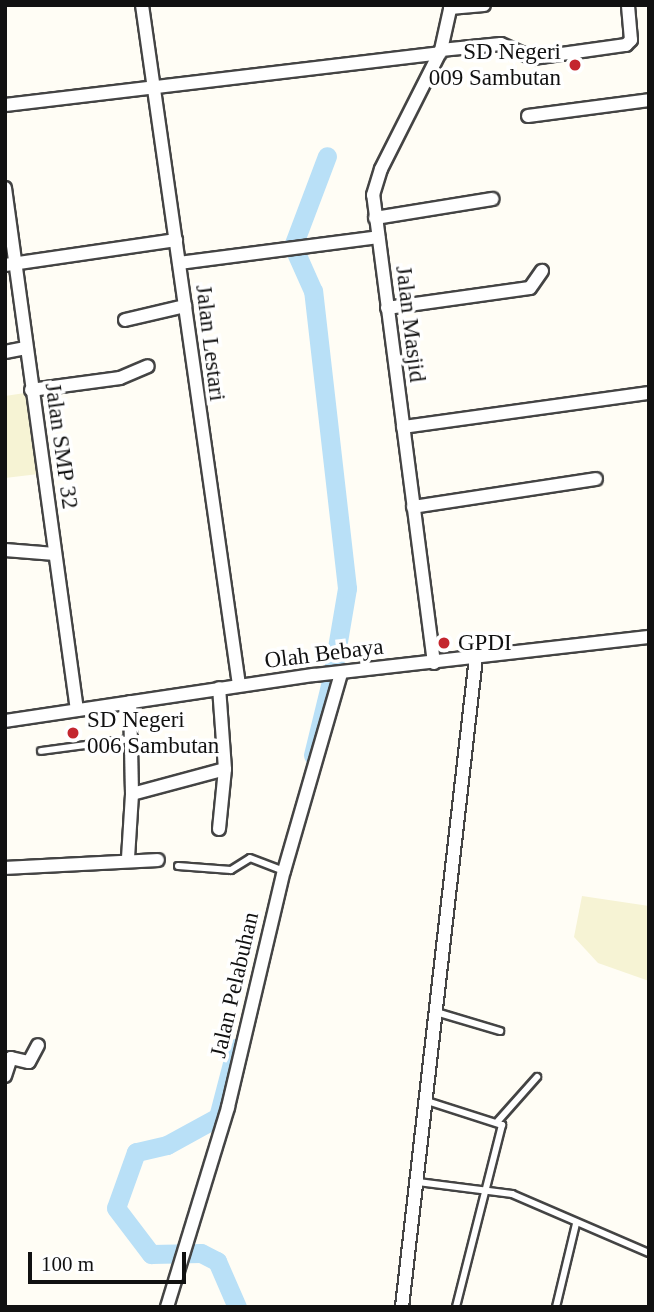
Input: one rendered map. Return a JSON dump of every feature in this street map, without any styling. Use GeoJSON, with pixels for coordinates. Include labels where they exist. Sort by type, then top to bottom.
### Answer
{"type":"FeatureCollection","features":[{"type":"Feature","properties":{"kind":"street","name":"Jalan Lestari"},"geometry":{"type":"LineString","coordinates":[[142,5],[239,685]]}},
{"type":"Feature","properties":{"kind":"street"},"geometry":{"type":"LineString","coordinates":[[450,6],[485,5]]}},
{"type":"Feature","properties":{"kind":"street"},"geometry":{"type":"LineString","coordinates":[[5,105],[501,44],[533,58],[626,45],[631,40],[628,5]]}},
{"type":"Feature","properties":{"kind":"street","name":"Jalan Masjid"},"geometry":{"type":"LineString","coordinates":[[434,663],[375,218],[375,183],[441,52],[450,6]]}},
{"type":"Feature","properties":{"kind":"street"},"geometry":{"type":"LineString","coordinates":[[528,116],[649,100]]}},
{"type":"Feature","properties":{"kind":"street","name":"Jalan SMP 32"},"geometry":{"type":"LineString","coordinates":[[5,188],[10,264],[26,348],[77,710]]}},
{"type":"Feature","properties":{"kind":"street"},"geometry":{"type":"LineString","coordinates":[[375,218],[492,199]]}},
{"type":"Feature","properties":{"kind":"street"},"geometry":{"type":"LineString","coordinates":[[178,263],[378,237]]}},
{"type":"Feature","properties":{"kind":"street"},"geometry":{"type":"LineString","coordinates":[[10,264],[176,240]]}},
{"type":"Feature","properties":{"kind":"street"},"geometry":{"type":"LineString","coordinates":[[387,308],[530,288],[541,271]]}},
{"type":"Feature","properties":{"kind":"street"},"geometry":{"type":"LineString","coordinates":[[125,320],[185,306]]}},
{"type":"Feature","properties":{"kind":"street"},"geometry":{"type":"LineString","coordinates":[[5,352],[26,348]]}},
{"type":"Feature","properties":{"kind":"street"},"geometry":{"type":"LineString","coordinates":[[32,390],[120,378],[148,366]]}},
{"type":"Feature","properties":{"kind":"street"},"geometry":{"type":"LineString","coordinates":[[403,427],[649,393]]}},
{"type":"Feature","properties":{"kind":"street"},"geometry":{"type":"LineString","coordinates":[[413,507],[596,479]]}},
{"type":"Feature","properties":{"kind":"street"},"geometry":{"type":"LineString","coordinates":[[5,550],[55,554]]}},
{"type":"Feature","properties":{"kind":"street","name":"Olah Bebaya"},"geometry":{"type":"LineString","coordinates":[[5,721],[314,675],[649,637]]}},
{"type":"Feature","properties":{"kind":"street"},"geometry":{"type":"LineString","coordinates":[[402,1307],[476,658]]}},
{"type":"Feature","properties":{"kind":"street","name":"Jalan Pelabuhan"},"geometry":{"type":"LineString","coordinates":[[167,1307],[181,1251],[228,1107],[279,869],[338,673]]}},
{"type":"Feature","properties":{"kind":"street"},"geometry":{"type":"LineString","coordinates":[[219,688],[225,769],[219,829]]}},
{"type":"Feature","properties":{"kind":"street"},"geometry":{"type":"LineString","coordinates":[[128,858],[132,794],[130,702]]}},
{"type":"Feature","properties":{"kind":"street"},"geometry":{"type":"LineString","coordinates":[[132,794],[225,769]]}},
{"type":"Feature","properties":{"kind":"street"},"geometry":{"type":"LineString","coordinates":[[5,868],[128,858],[158,860]]}},
{"type":"Feature","properties":{"kind":"street"},"geometry":{"type":"LineString","coordinates":[[5,1076],[11,1058],[29,1062],[38,1045]]}},
{"type":"Feature","properties":{"kind":"lane"},"geometry":{"type":"LineString","coordinates":[[41,751],[131,739]]}},
{"type":"Feature","properties":{"kind":"lane"},"geometry":{"type":"LineString","coordinates":[[178,866],[231,870],[252,859],[279,869]]}},
{"type":"Feature","properties":{"kind":"lane"},"geometry":{"type":"LineString","coordinates":[[436,1012],[500,1031]]}},
{"type":"Feature","properties":{"kind":"lane"},"geometry":{"type":"LineString","coordinates":[[498,1121],[537,1077]]}},
{"type":"Feature","properties":{"kind":"lane"},"geometry":{"type":"LineString","coordinates":[[427,1101],[498,1121]]}},
{"type":"Feature","properties":{"kind":"lane"},"geometry":{"type":"LineString","coordinates":[[456,1307],[502,1131],[498,1121]]}},
{"type":"Feature","properties":{"kind":"lane"},"geometry":{"type":"LineString","coordinates":[[418,1182],[488,1188],[540,1203],[576,1224],[649,1253]]}},
{"type":"Feature","properties":{"kind":"lane"},"geometry":{"type":"LineString","coordinates":[[556,1307],[576,1224]]}},
{"type":"Feature","properties":{"kind":"shaded area"},"geometry":{"type":"Polygon","coordinates":[[[38,391],[47,473],[5,478],[5,396],[38,391]]]}},
{"type":"Feature","properties":{"kind":"shaded area"},"geometry":{"type":"Polygon","coordinates":[[[582,896],[649,906],[649,981],[598,963],[574,937],[582,896]]]}},
{"type":"Feature","properties":{"kind":"waterway"},"geometry":{"type":"LineString","coordinates":[[313,755],[332,677],[347,588],[313,291],[293,246],[327,156]]}},
{"type":"Feature","properties":{"kind":"waterway"},"geometry":{"type":"LineString","coordinates":[[236,1048],[218,1117],[167,1145],[136,1152],[116,1208],[151,1254],[201,1253],[217,1261],[237,1307]]}},
{"type":"Feature","properties":{"kind":"place","name":"SD Negeri 009 Sambutan"},"geometry":{"type":"Point","coordinates":[575,65]}},
{"type":"Feature","properties":{"kind":"place","name":"GPDI"},"geometry":{"type":"Point","coordinates":[444,643]}},
{"type":"Feature","properties":{"kind":"place","name":"SD Negeri 006 Sambutan"},"geometry":{"type":"Point","coordinates":[73,733]}}]}
